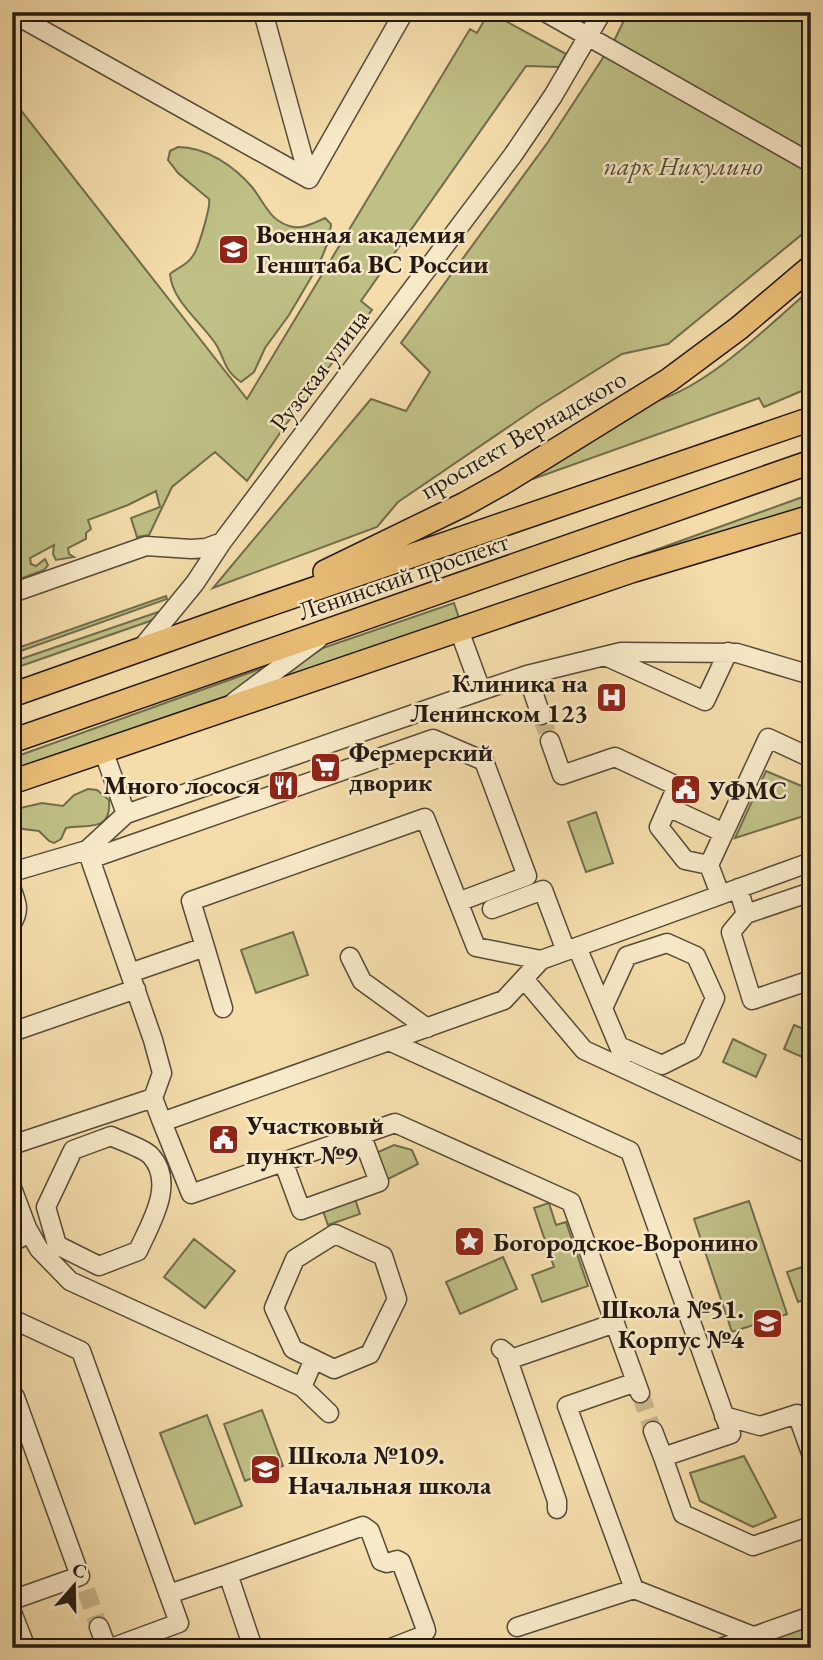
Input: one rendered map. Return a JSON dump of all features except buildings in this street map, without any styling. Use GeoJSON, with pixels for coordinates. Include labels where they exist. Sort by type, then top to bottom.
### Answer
{"type":"FeatureCollection","features":[{"type":"Feature","properties":{"kind":"main road","name":"проспект Вернадского"},"geometry":{"type":"LineString","coordinates":[[241,614],[465,504],[506,481],[691,364],[739,328],[811,267]]}},
{"type":"Feature","properties":{"kind":"main road","name":"Ленинский проспект"},"geometry":{"type":"LineString","coordinates":[[12,695],[811,419]]}},
{"type":"Feature","properties":{"kind":"main road","name":"Ленинский проспект"},"geometry":{"type":"LineString","coordinates":[[12,741],[811,462]]}},
{"type":"Feature","properties":{"kind":"main road"},"geometry":{"type":"LineString","coordinates":[[12,782],[631,571],[811,516]]}},
{"type":"Feature","properties":{"kind":"street"},"geometry":{"type":"LineString","coordinates":[[263,12],[309,179]]}},
{"type":"Feature","properties":{"kind":"street"},"geometry":{"type":"LineString","coordinates":[[309,179],[404,12]]}},
{"type":"Feature","properties":{"kind":"street"},"geometry":{"type":"LineString","coordinates":[[545,12],[811,163]]}},
{"type":"Feature","properties":{"kind":"street","name":"Рузская улица"},"geometry":{"type":"LineString","coordinates":[[140,650],[195,583],[222,542],[520,145],[553,96],[602,12]]}},
{"type":"Feature","properties":{"kind":"street"},"geometry":{"type":"LineString","coordinates":[[12,13],[309,179]]}},
{"type":"Feature","properties":{"kind":"street"},"geometry":{"type":"LineString","coordinates":[[12,593],[146,546],[191,549],[206,548],[222,542]]}},
{"type":"Feature","properties":{"kind":"street"},"geometry":{"type":"LineString","coordinates":[[220,712],[330,630]]}},
{"type":"Feature","properties":{"kind":"street"},"geometry":{"type":"LineString","coordinates":[[459,630],[481,690]]}},
{"type":"Feature","properties":{"kind":"street"},"geometry":{"type":"LineString","coordinates":[[89,854],[126,814],[481,690],[621,652],[728,652],[811,675]]}},
{"type":"Feature","properties":{"kind":"street"},"geometry":{"type":"LineString","coordinates":[[605,656],[705,701],[728,652]]}},
{"type":"Feature","properties":{"kind":"street"},"geometry":{"type":"LineString","coordinates":[[527,676],[541,715]]}},
{"type":"Feature","properties":{"kind":"street"},"geometry":{"type":"LineString","coordinates":[[720,894],[709,865],[768,738],[811,758]]}},
{"type":"Feature","properties":{"kind":"street"},"geometry":{"type":"LineString","coordinates":[[12,872],[89,854],[433,739],[484,761],[527,876],[458,902]]}},
{"type":"Feature","properties":{"kind":"street"},"geometry":{"type":"LineString","coordinates":[[550,741],[562,775],[615,757],[677,786],[659,827],[685,860],[709,865]]}},
{"type":"Feature","properties":{"kind":"street"},"geometry":{"type":"LineString","coordinates":[[103,750],[126,814]]}},
{"type":"Feature","properties":{"kind":"street"},"geometry":{"type":"LineString","coordinates":[[668,807],[724,833]]}},
{"type":"Feature","properties":{"kind":"street"},"geometry":{"type":"LineString","coordinates":[[223,1008],[191,901],[425,818],[476,947],[541,960]]}},
{"type":"Feature","properties":{"kind":"street"},"geometry":{"type":"LineString","coordinates":[[89,854],[162,1073],[153,1098],[191,1194],[394,1124],[571,1202],[638,1387],[567,1406],[634,1589]]}},
{"type":"Feature","properties":{"kind":"street"},"geometry":{"type":"LineString","coordinates":[[162,1122],[504,1000],[541,960],[811,862]]}},
{"type":"Feature","properties":{"kind":"street"},"geometry":{"type":"LineString","coordinates":[[738,888],[746,914]]}},
{"type":"Feature","properties":{"kind":"street"},"geometry":{"type":"LineString","coordinates":[[12,890],[18,906],[17,916],[12,923]]}},
{"type":"Feature","properties":{"kind":"street"},"geometry":{"type":"LineString","coordinates":[[492,909],[543,890],[603,1008],[630,1072]]}},
{"type":"Feature","properties":{"kind":"street"},"geometry":{"type":"LineString","coordinates":[[811,892],[746,914],[731,932],[752,1000],[811,980]]}},
{"type":"Feature","properties":{"kind":"street"},"geometry":{"type":"LineString","coordinates":[[603,1008],[627,956],[667,943],[696,956],[715,998],[692,1049],[662,1065],[619,1046]]}},
{"type":"Feature","properties":{"kind":"street"},"geometry":{"type":"LineString","coordinates":[[12,1032],[205,947]]}},
{"type":"Feature","properties":{"kind":"street"},"geometry":{"type":"LineString","coordinates":[[350,957],[362,981],[427,1028]]}},
{"type":"Feature","properties":{"kind":"street"},"geometry":{"type":"LineString","coordinates":[[524,979],[584,1050],[811,1155]]}},
{"type":"Feature","properties":{"kind":"street"},"geometry":{"type":"LineString","coordinates":[[390,1041],[630,1152],[731,1434],[663,1457]]}},
{"type":"Feature","properties":{"kind":"street"},"geometry":{"type":"LineString","coordinates":[[12,1145],[153,1098]]}},
{"type":"Feature","properties":{"kind":"street"},"geometry":{"type":"LineString","coordinates":[[283,1161],[301,1210],[379,1182],[361,1135]]}},
{"type":"Feature","properties":{"kind":"street"},"geometry":{"type":"LineString","coordinates":[[111,1136],[151,1155],[161,1174],[161,1200],[138,1251],[99,1266],[81,1257],[57,1245],[46,1207],[73,1150],[111,1136]]}},
{"type":"Feature","properties":{"kind":"street"},"geometry":{"type":"LineString","coordinates":[[12,1188],[39,1250],[70,1281],[303,1387],[329,1413]]}},
{"type":"Feature","properties":{"kind":"street"},"geometry":{"type":"LineString","coordinates":[[12,1242],[30,1233]]}},
{"type":"Feature","properties":{"kind":"street"},"geometry":{"type":"LineString","coordinates":[[335,1234],[383,1256],[397,1299],[370,1354],[334,1369],[314,1359],[293,1349],[274,1308],[295,1259],[335,1234]]}},
{"type":"Feature","properties":{"kind":"street"},"geometry":{"type":"LineString","coordinates":[[70,1281],[81,1257]]}},
{"type":"Feature","properties":{"kind":"street"},"geometry":{"type":"LineString","coordinates":[[12,1319],[81,1351],[179,1623],[109,1648],[99,1627]]}},
{"type":"Feature","properties":{"kind":"street"},"geometry":{"type":"LineString","coordinates":[[557,1509],[557,1501],[505,1355],[615,1323]]}},
{"type":"Feature","properties":{"kind":"street"},"geometry":{"type":"LineString","coordinates":[[303,1387],[314,1359]]}},
{"type":"Feature","properties":{"kind":"street"},"geometry":{"type":"LineString","coordinates":[[12,1396],[15,1397],[83,1583],[12,1600]]}},
{"type":"Feature","properties":{"kind":"street"},"geometry":{"type":"LineString","coordinates":[[724,1416],[761,1426],[797,1414],[811,1453]]}},
{"type":"Feature","properties":{"kind":"street"},"geometry":{"type":"LineString","coordinates":[[653,1431],[683,1514],[753,1546],[811,1526]]}},
{"type":"Feature","properties":{"kind":"street"},"geometry":{"type":"LineString","coordinates":[[169,1594],[358,1527],[367,1528],[381,1560],[387,1563],[397,1560],[401,1562],[426,1631],[422,1636],[391,1648]]}},
{"type":"Feature","properties":{"kind":"street"},"geometry":{"type":"LineString","coordinates":[[228,1574],[253,1648]]}},
{"type":"Feature","properties":{"kind":"street"},"geometry":{"type":"LineString","coordinates":[[517,1628],[634,1589],[753,1636]]}},
{"type":"Feature","properties":{"kind":"street"},"geometry":{"type":"LineString","coordinates":[[12,1612],[26,1648]]}},
{"type":"Feature","properties":{"kind":"street"},"geometry":{"type":"LineString","coordinates":[[721,1648],[811,1616]]}},
{"type":"Feature","properties":{"kind":"green space"},"geometry":{"type":"Polygon","coordinates":[[[489,12],[566,54],[559,67],[526,66],[361,301],[372,310],[247,481],[215,452],[172,487],[149,535],[137,537],[131,518],[160,507],[156,491],[88,520],[91,529],[86,533],[86,539],[68,548],[69,554],[74,557],[56,560],[53,554],[54,545],[30,558],[31,564],[36,566],[45,559],[48,565],[44,570],[12,582],[12,99],[247,399],[470,29],[477,33],[489,12]]]}},
{"type":"Feature","properties":{"kind":"green space","name":"парк Никулино"},"geometry":{"type":"Polygon","coordinates":[[[628,12],[811,12],[811,227],[668,344],[622,354],[539,406],[398,502],[377,527],[213,588],[371,399],[406,411],[430,372],[401,343],[548,142],[614,41],[628,12]]]}},
{"type":"Feature","properties":{"kind":"green space"},"geometry":{"type":"Polygon","coordinates":[[[178,147],[199,150],[228,165],[252,187],[269,212],[286,225],[301,227],[325,218],[331,224],[329,240],[319,264],[289,315],[265,348],[254,372],[241,382],[228,370],[217,346],[182,303],[172,284],[170,274],[195,253],[209,203],[209,199],[178,173],[168,160],[170,151],[178,147]]]}},
{"type":"Feature","properties":{"kind":"green space"},"geometry":{"type":"Polygon","coordinates":[[[811,289],[811,387],[764,407],[759,398],[533,479],[532,476],[656,401],[697,382],[738,353],[811,289]]]}},
{"type":"Feature","properties":{"kind":"green space"},"geometry":{"type":"Polygon","coordinates":[[[811,494],[811,507],[623,567],[622,562],[811,494]]]}},
{"type":"Feature","properties":{"kind":"green space"},"geometry":{"type":"Polygon","coordinates":[[[166,596],[167,599],[12,654],[12,650],[166,596]]]}},
{"type":"Feature","properties":{"kind":"green space"},"geometry":{"type":"Polygon","coordinates":[[[454,603],[461,624],[252,695],[323,648],[454,603]]]}},
{"type":"Feature","properties":{"kind":"green space"},"geometry":{"type":"Polygon","coordinates":[[[167,609],[150,621],[12,669],[12,662],[167,609]]]}},
{"type":"Feature","properties":{"kind":"green space"},"geometry":{"type":"Polygon","coordinates":[[[268,666],[270,669],[222,700],[12,777],[12,758],[268,666]]]}},
{"type":"Feature","properties":{"kind":"green space"},"geometry":{"type":"Polygon","coordinates":[[[766,771],[811,790],[811,806],[807,815],[735,838],[766,771]]]}},
{"type":"Feature","properties":{"kind":"green space"},"geometry":{"type":"Polygon","coordinates":[[[88,789],[97,790],[109,800],[109,811],[102,822],[66,828],[61,839],[54,843],[39,831],[17,826],[15,820],[20,808],[42,803],[63,806],[74,795],[88,789]]]}},
{"type":"Feature","properties":{"kind":"green space"},"geometry":{"type":"Polygon","coordinates":[[[596,812],[613,863],[586,872],[568,822],[596,812]]]}},
{"type":"Feature","properties":{"kind":"green space"},"geometry":{"type":"Polygon","coordinates":[[[293,932],[308,975],[256,993],[241,950],[293,932]]]}},
{"type":"Feature","properties":{"kind":"green space"},"geometry":{"type":"Polygon","coordinates":[[[794,1025],[811,1032],[811,1061],[784,1049],[794,1025]]]}},
{"type":"Feature","properties":{"kind":"green space"},"geometry":{"type":"Polygon","coordinates":[[[733,1039],[766,1055],[756,1077],[723,1062],[733,1039]]]}},
{"type":"Feature","properties":{"kind":"green space"},"geometry":{"type":"Polygon","coordinates":[[[394,1145],[412,1150],[418,1164],[386,1180],[376,1153],[394,1145]]]}},
{"type":"Feature","properties":{"kind":"green space"},"geometry":{"type":"Polygon","coordinates":[[[354,1196],[360,1214],[328,1225],[322,1208],[354,1196]]]}},
{"type":"Feature","properties":{"kind":"green space"},"geometry":{"type":"Polygon","coordinates":[[[749,1201],[787,1314],[732,1332],[694,1219],[749,1201]]]}},
{"type":"Feature","properties":{"kind":"green space"},"geometry":{"type":"Polygon","coordinates":[[[549,1203],[556,1225],[566,1222],[588,1286],[542,1302],[532,1275],[554,1267],[534,1208],[549,1203]]]}},
{"type":"Feature","properties":{"kind":"green space"},"geometry":{"type":"Polygon","coordinates":[[[194,1239],[235,1271],[205,1308],[164,1277],[194,1239]]]}},
{"type":"Feature","properties":{"kind":"green space"},"geometry":{"type":"Polygon","coordinates":[[[503,1257],[517,1289],[460,1314],[446,1282],[503,1257]]]}},
{"type":"Feature","properties":{"kind":"green space"},"geometry":{"type":"Polygon","coordinates":[[[811,1264],[811,1297],[798,1302],[787,1272],[811,1264]]]}},
{"type":"Feature","properties":{"kind":"green space"},"geometry":{"type":"Polygon","coordinates":[[[262,1410],[283,1466],[245,1481],[224,1424],[262,1410]]]}},
{"type":"Feature","properties":{"kind":"green space"},"geometry":{"type":"Polygon","coordinates":[[[207,1415],[242,1506],[195,1524],[160,1433],[207,1415]]]}},
{"type":"Feature","properties":{"kind":"green space"},"geometry":{"type":"Polygon","coordinates":[[[744,1456],[776,1517],[753,1527],[700,1501],[690,1473],[744,1456]]]}},
{"type":"Feature","properties":{"kind":"green space"},"geometry":{"type":"Polygon","coordinates":[[[811,1625],[811,1648],[746,1648],[811,1625]]]}},
{"type":"Feature","properties":{"kind":"tunnel"},"geometry":{"type":"LineString","coordinates":[[541,715],[550,741]]}},
{"type":"Feature","properties":{"kind":"tunnel"},"geometry":{"type":"LineString","coordinates":[[640,1393],[653,1431]]}},
{"type":"Feature","properties":{"kind":"tunnel"},"geometry":{"type":"LineString","coordinates":[[86,1590],[99,1627]]}},
{"type":"Feature","properties":{"kind":"place","name":"Военная академия Генштаба ВС России"},"geometry":{"type":"Point","coordinates":[233,249]}},
{"type":"Feature","properties":{"kind":"place","name":"Клиника на Ленинском 123"},"geometry":{"type":"Point","coordinates":[611,698]}},
{"type":"Feature","properties":{"kind":"place","name":"Фермерский дворик"},"geometry":{"type":"Point","coordinates":[326,767]}},
{"type":"Feature","properties":{"kind":"place","name":"Много лосося"},"geometry":{"type":"Point","coordinates":[283,785]}},
{"type":"Feature","properties":{"kind":"place","name":"УФМС"},"geometry":{"type":"Point","coordinates":[685,790]}},
{"type":"Feature","properties":{"kind":"place","name":"Участковый пункт №9"},"geometry":{"type":"Point","coordinates":[223,1140]}},
{"type":"Feature","properties":{"kind":"place","name":"Богородское-Воронино"},"geometry":{"type":"Point","coordinates":[470,1242]}},
{"type":"Feature","properties":{"kind":"place","name":"Школа №51. Корпус №4"},"geometry":{"type":"Point","coordinates":[767,1324]}},
{"type":"Feature","properties":{"kind":"place","name":"Школа №109. Начальная школа"},"geometry":{"type":"Point","coordinates":[265,1470]}}]}
